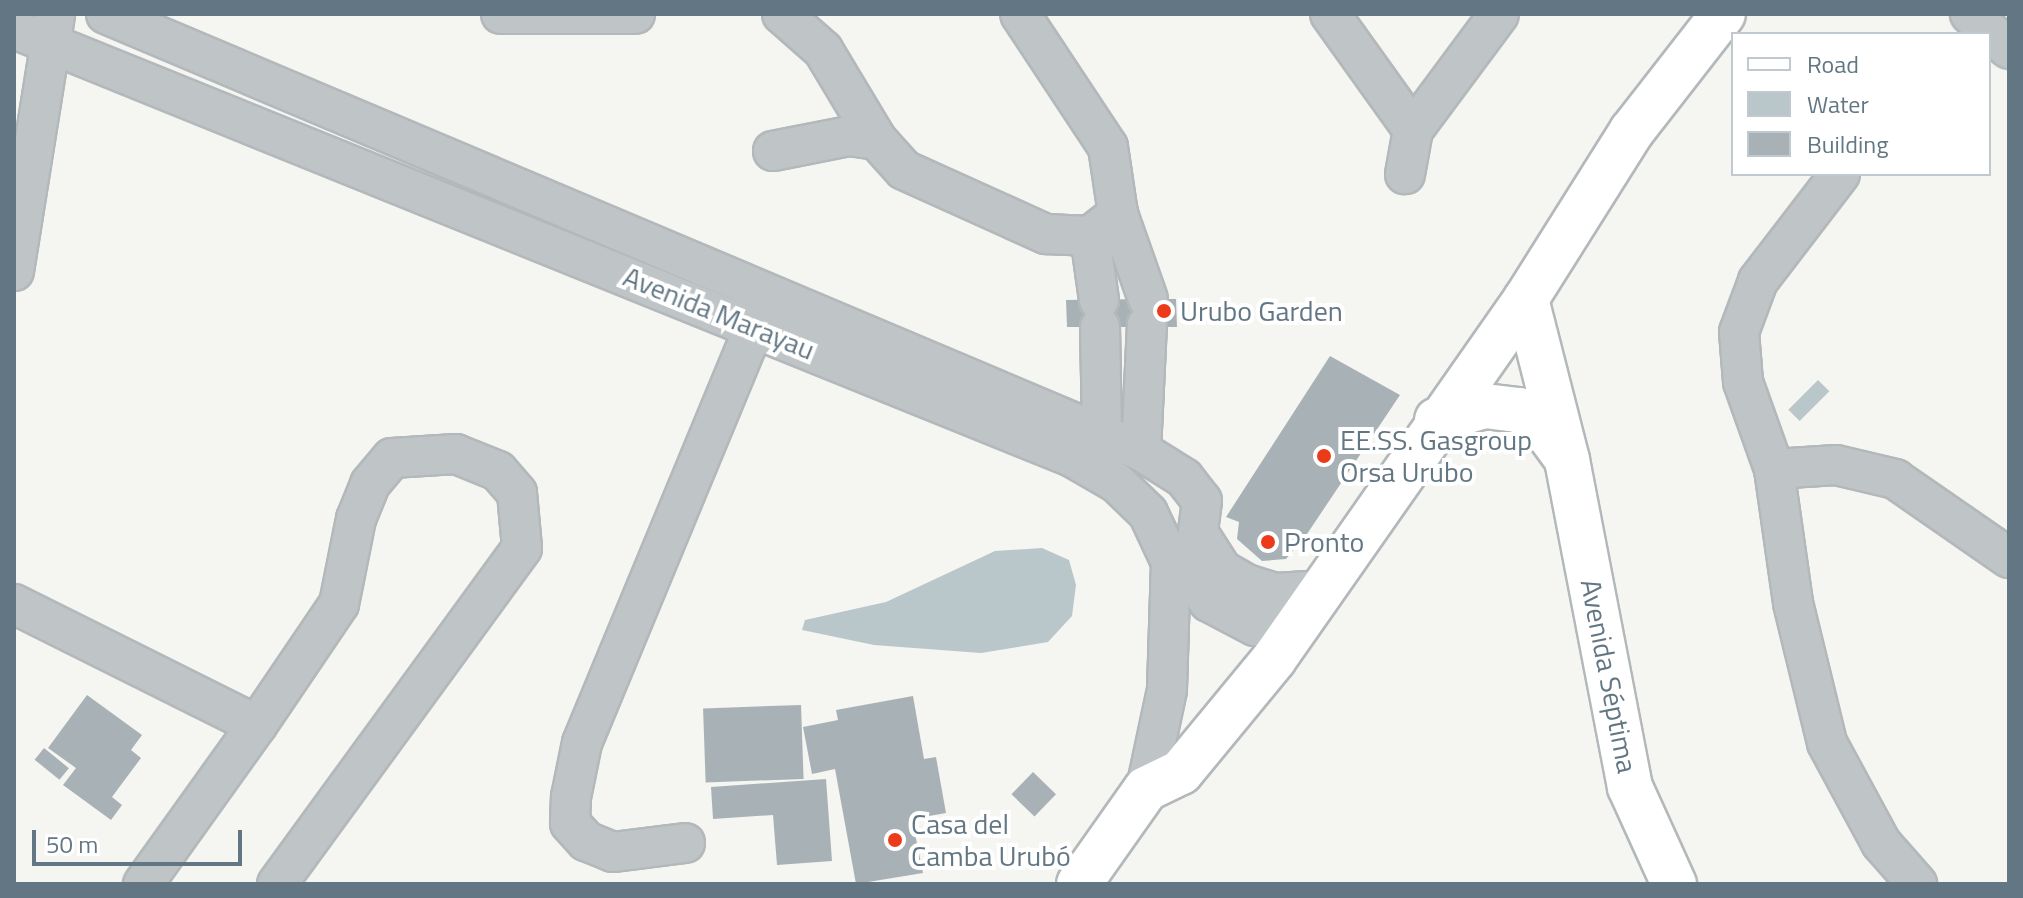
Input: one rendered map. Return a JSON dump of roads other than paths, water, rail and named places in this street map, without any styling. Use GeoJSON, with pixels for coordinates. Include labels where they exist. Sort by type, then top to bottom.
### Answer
{"type":"FeatureCollection","features":[{"type":"Feature","properties":{"kind":"main road"},"geometry":{"type":"LineString","coordinates":[[1079,884],[1146,789],[1181,772],[1297,626],[1437,420],[1526,299],[1632,131],[1723,14]]}},
{"type":"Feature","properties":{"kind":"main road","name":"Avenida Séptima"},"geometry":{"type":"LineString","coordinates":[[1526,299],[1567,460],[1630,787],[1674,884]]}},
{"type":"Feature","properties":{"kind":"main road","name":"Avenida Séptima"},"geometry":{"type":"LineString","coordinates":[[1437,420],[1485,406],[1519,410],[1542,425],[1567,460]]}},
{"type":"Feature","properties":{"kind":"street","name":"Avenida Marayau"},"geometry":{"type":"LineString","coordinates":[[106,14],[1141,451],[1196,491],[1199,534],[1192,576],[1209,602],[1255,626],[1297,626]]}},
{"type":"Feature","properties":{"kind":"street"},"geometry":{"type":"LineString","coordinates":[[501,14],[635,14]]}},
{"type":"Feature","properties":{"kind":"street"},"geometry":{"type":"LineString","coordinates":[[782,14],[823,50],[877,140],[933,188],[1046,234],[1104,225]]}},
{"type":"Feature","properties":{"kind":"street"},"geometry":{"type":"LineString","coordinates":[[1020,14],[1108,147],[1100,313],[1102,436]]}},
{"type":"Feature","properties":{"kind":"street"},"geometry":{"type":"LineString","coordinates":[[1330,14],[1413,130]]}},
{"type":"Feature","properties":{"kind":"street"},"geometry":{"type":"LineString","coordinates":[[1405,174],[1413,130],[1499,14]]}},
{"type":"Feature","properties":{"kind":"street"},"geometry":{"type":"LineString","coordinates":[[1950,32],[1963,14]]}},
{"type":"Feature","properties":{"kind":"street"},"geometry":{"type":"LineString","coordinates":[[1970,14],[1990,32]]}},
{"type":"Feature","properties":{"kind":"street","name":"Avenida Marayau"},"geometry":{"type":"LineString","coordinates":[[14,29],[52,29],[754,327],[1072,457],[1117,483],[1148,513],[1171,562],[1174,622],[1146,789]]}},
{"type":"Feature","properties":{"kind":"street"},"geometry":{"type":"LineString","coordinates":[[14,271],[52,29]]}},
{"type":"Feature","properties":{"kind":"street"},"geometry":{"type":"LineString","coordinates":[[1991,33],[2009,49]]}},
{"type":"Feature","properties":{"kind":"street"},"geometry":{"type":"LineString","coordinates":[[773,151],[849,136],[877,140]]}},
{"type":"Feature","properties":{"kind":"street"},"geometry":{"type":"LineString","coordinates":[[1838,176],[1758,281],[1739,332],[1743,382],[1774,469],[1793,603],[1827,743],[1881,843],[1917,884]]}},
{"type":"Feature","properties":{"kind":"street"},"geometry":{"type":"LineString","coordinates":[[1104,225],[1148,312],[1141,451]]}},
{"type":"Feature","properties":{"kind":"street"},"geometry":{"type":"LineString","coordinates":[[685,843],[613,852],[586,841],[570,823],[571,797],[582,743],[612,685],[754,327]]}},
{"type":"Feature","properties":{"kind":"street"},"geometry":{"type":"LineString","coordinates":[[143,884],[339,604],[356,519],[370,484],[392,458],[456,454],[498,471],[517,493],[522,548],[277,884]]}},
{"type":"Feature","properties":{"kind":"street"},"geometry":{"type":"LineString","coordinates":[[1774,469],[1836,465],[1895,479],[2009,558]]}},
{"type":"Feature","properties":{"kind":"street"},"geometry":{"type":"LineString","coordinates":[[1199,534],[1222,570],[1246,584],[1276,593],[1323,590]]}},
{"type":"Feature","properties":{"kind":"street"},"geometry":{"type":"LineString","coordinates":[[14,604],[257,725]]}},
{"type":"Feature","properties":{"kind":"water"},"geometry":{"type":"Polygon","coordinates":[[[1818,380],[1829,391],[1800,421],[1788,410],[1818,380]]]}},
{"type":"Feature","properties":{"kind":"water"},"geometry":{"type":"Polygon","coordinates":[[[1042,548],[1069,560],[1076,585],[1072,616],[1048,642],[981,653],[874,645],[802,630],[805,620],[886,602],[995,551],[1042,548]]]}},
{"type":"Feature","properties":{"kind":"place","name":"Urubo Garden"},"geometry":{"type":"Point","coordinates":[1164,311]}},
{"type":"Feature","properties":{"kind":"place","name":"EE.SS. Gasgroup Orsa Urubo"},"geometry":{"type":"Point","coordinates":[1324,456]}},
{"type":"Feature","properties":{"kind":"place","name":"Pronto"},"geometry":{"type":"Point","coordinates":[1268,542]}},
{"type":"Feature","properties":{"kind":"place","name":"Casa del Camba Urubó"},"geometry":{"type":"Point","coordinates":[895,840]}}]}
